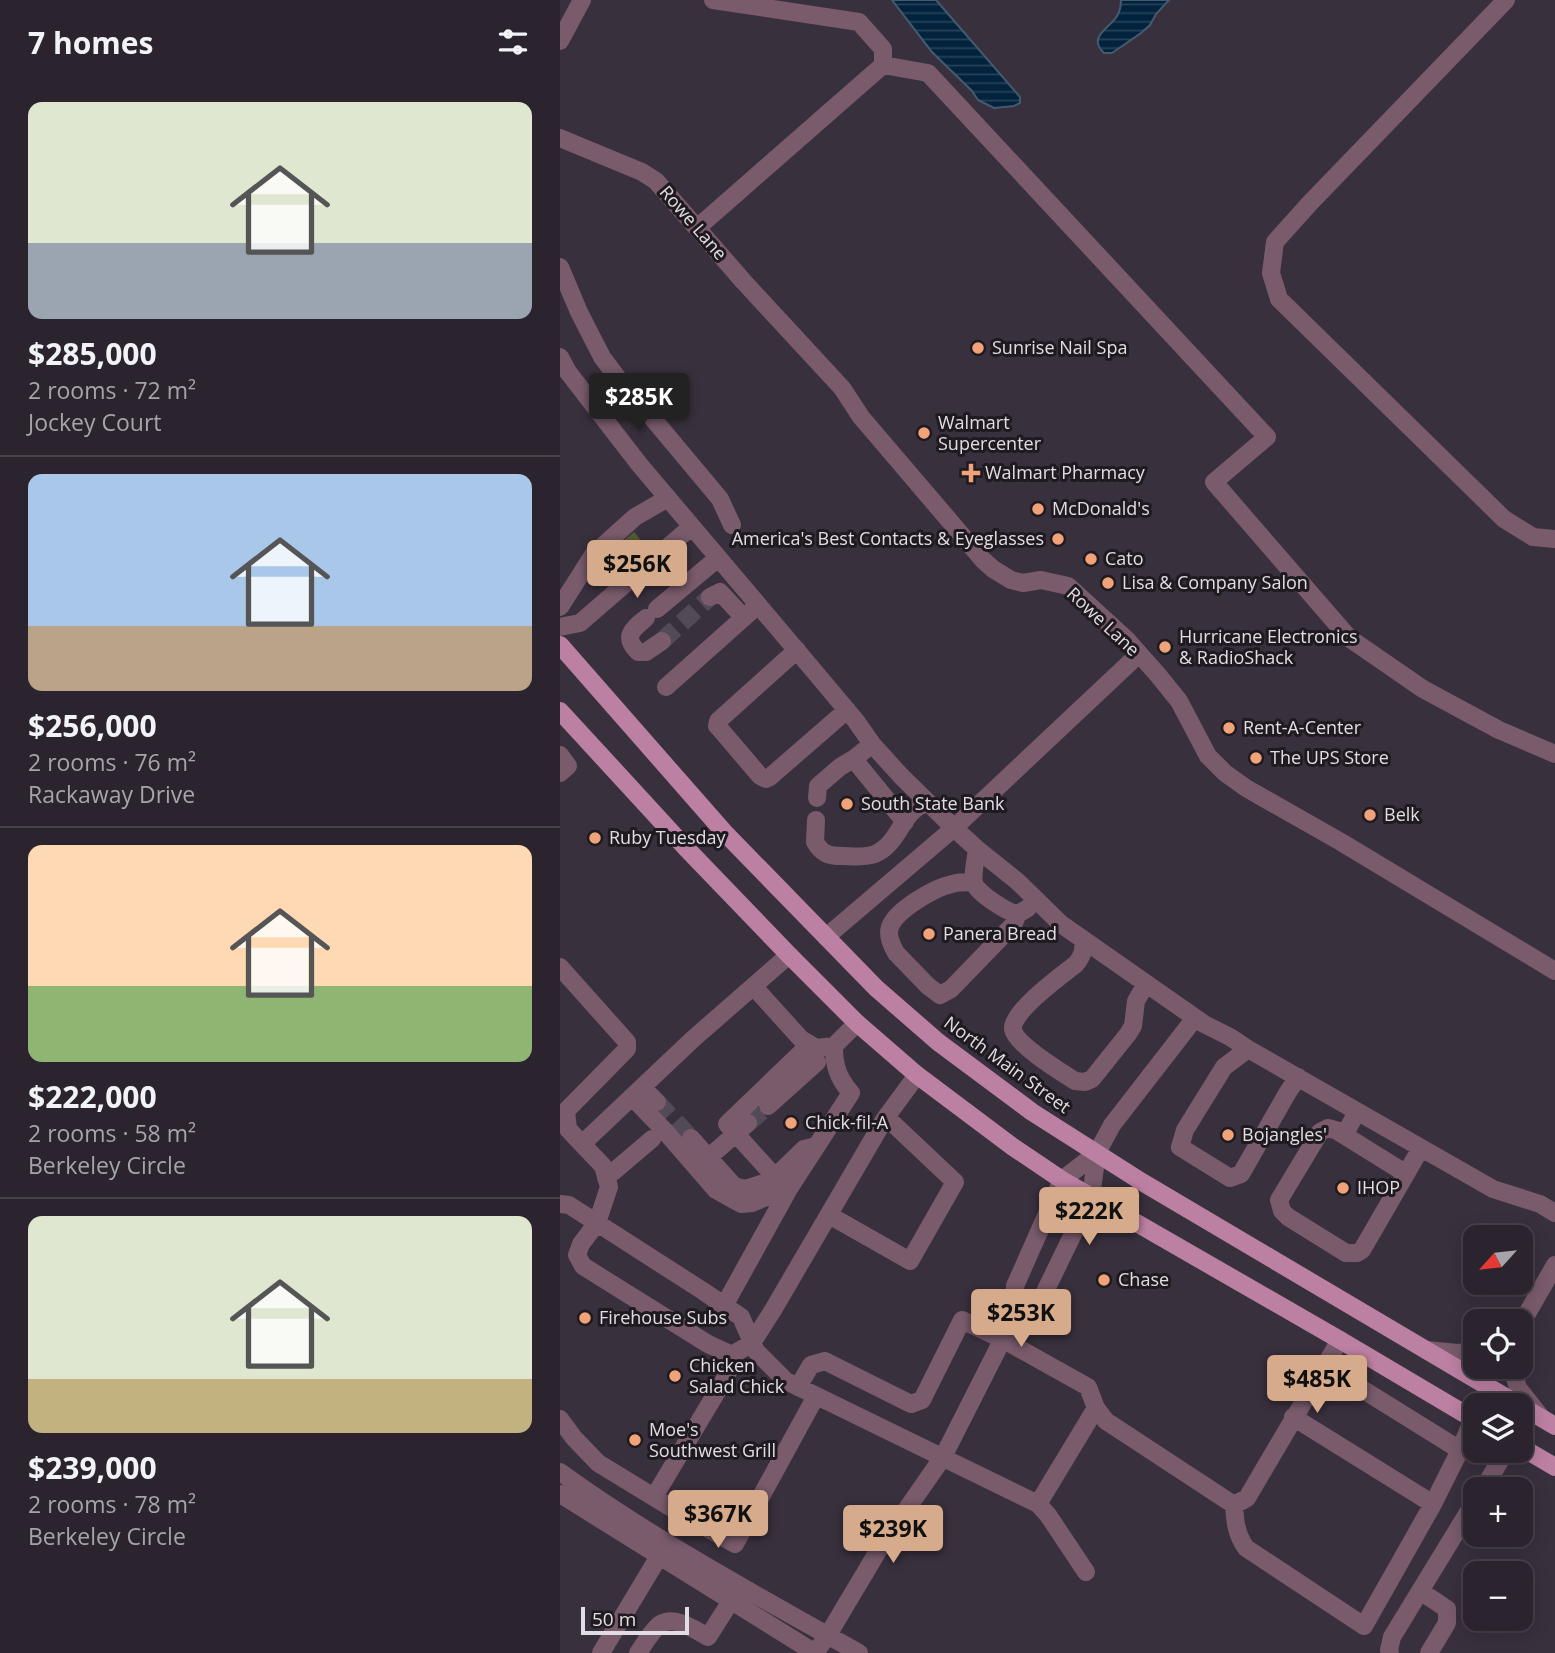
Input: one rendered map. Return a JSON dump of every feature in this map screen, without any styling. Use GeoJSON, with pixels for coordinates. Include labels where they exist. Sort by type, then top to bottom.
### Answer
{"type":"FeatureCollection","features":[{"type":"Feature","properties":{"kind":"main road","name":"North Main Street"},"geometry":{"type":"LineString","coordinates":[[560,645],[724,832],[876,988],[938,1042],[1032,1112],[1142,1182],[1498,1393]]}},
{"type":"Feature","properties":{"kind":"main road"},"geometry":{"type":"LineString","coordinates":[[563,722],[789,956],[857,1023],[917,1075],[1062,1180],[1463,1413]]}},
{"type":"Feature","properties":{"kind":"main road","name":"North Main Street"},"geometry":{"type":"LineString","coordinates":[[1533,1414],[1549,1423]]}},
{"type":"Feature","properties":{"kind":"main road"},"geometry":{"type":"LineString","coordinates":[[1533,1454],[1555,1467]]}},
{"type":"Feature","properties":{"kind":"street"},"geometry":{"type":"LineString","coordinates":[[560,41],[582,0]]}},
{"type":"Feature","properties":{"kind":"street"},"geometry":{"type":"LineString","coordinates":[[697,228],[883,65],[883,49],[859,22],[713,0]]}},
{"type":"Feature","properties":{"kind":"street"},"geometry":{"type":"LineString","coordinates":[[1506,0],[1310,203],[1275,243],[1271,272],[1279,299],[1504,519],[1533,537],[1555,539]]}},
{"type":"Feature","properties":{"kind":"street"},"geometry":{"type":"LineString","coordinates":[[883,65],[929,73],[1267,437],[1214,482],[1349,638],[1423,689],[1499,730],[1555,754]]}},
{"type":"Feature","properties":{"kind":"street","name":"Rowe Lane"},"geometry":{"type":"LineString","coordinates":[[560,138],[642,172],[656,181],[842,388],[861,417],[983,560],[1011,580],[1023,583],[1041,580],[1068,586],[1120,634],[1179,701],[1208,756],[1226,773],[1246,788],[1555,971]]}},
{"type":"Feature","properties":{"kind":"street"},"geometry":{"type":"LineString","coordinates":[[560,267],[602,357],[625,388],[720,499],[732,525]]}},
{"type":"Feature","properties":{"kind":"street"},"geometry":{"type":"LineString","coordinates":[[560,357],[568,372],[639,464],[901,776],[954,828],[1017,881],[1061,923],[1195,1018],[1493,1189],[1540,1204],[1555,1213]]}},
{"type":"Feature","properties":{"kind":"street"},"geometry":{"type":"LineString","coordinates":[[560,607],[593,555],[635,517],[668,498]]}},
{"type":"Feature","properties":{"kind":"street"},"geometry":{"type":"LineString","coordinates":[[560,627],[580,623],[691,527]]}},
{"type":"Feature","properties":{"kind":"street"},"geometry":{"type":"LineString","coordinates":[[662,641],[646,652],[638,652],[630,639],[632,629],[718,558]]}},
{"type":"Feature","properties":{"kind":"street"},"geometry":{"type":"LineString","coordinates":[[710,597],[720,592],[744,618]]}},
{"type":"Feature","properties":{"kind":"street"},"geometry":{"type":"LineString","coordinates":[[666,687],[758,605]]}},
{"type":"Feature","properties":{"kind":"street"},"geometry":{"type":"LineString","coordinates":[[797,650],[718,721],[720,730],[760,776],[766,779],[847,710]]}},
{"type":"Feature","properties":{"kind":"street"},"geometry":{"type":"LineString","coordinates":[[826,937],[954,828],[1139,654]]}},
{"type":"Feature","properties":{"kind":"street"},"geometry":{"type":"LineString","coordinates":[[817,798],[818,786],[839,767],[873,744]]}},
{"type":"Feature","properties":{"kind":"street"},"geometry":{"type":"LineString","coordinates":[[560,755],[568,766],[560,773]]}},
{"type":"Feature","properties":{"kind":"street"},"geometry":{"type":"LineString","coordinates":[[855,758],[857,765],[905,822]]}},
{"type":"Feature","properties":{"kind":"street"},"geometry":{"type":"LineString","coordinates":[[816,820],[815,842],[824,853],[831,856],[866,856],[875,854],[896,837],[916,807],[928,803]]}},
{"type":"Feature","properties":{"kind":"street"},"geometry":{"type":"LineString","coordinates":[[977,849],[973,881],[979,891],[1011,913],[1018,914],[1028,909],[1035,899]]}},
{"type":"Feature","properties":{"kind":"street"},"geometry":{"type":"LineString","coordinates":[[973,881],[951,884],[929,893],[894,919],[890,928],[896,953],[940,995],[951,989],[1013,925],[1018,914]]}},
{"type":"Feature","properties":{"kind":"street"},"geometry":{"type":"LineString","coordinates":[[1083,940],[1084,951],[1081,958],[1025,1007],[1012,1026],[1020,1042],[1064,1074],[1080,1083],[1092,1079],[1133,1026],[1136,1001],[1146,984]]}},
{"type":"Feature","properties":{"kind":"street"},"geometry":{"type":"LineString","coordinates":[[582,1144],[693,1039],[789,956]]}},
{"type":"Feature","properties":{"kind":"street"},"geometry":{"type":"LineString","coordinates":[[560,967],[627,1042],[627,1049],[566,1111],[568,1129],[603,1166],[609,1187],[597,1223],[581,1244],[577,1255],[560,1265]]}},
{"type":"Feature","properties":{"kind":"street"},"geometry":{"type":"LineString","coordinates":[[754,986],[846,1087]]}},
{"type":"Feature","properties":{"kind":"street"},"geometry":{"type":"LineString","coordinates":[[1013,1319],[1040,1302],[1091,1197],[1097,1153],[1112,1125],[1195,1018]]}},
{"type":"Feature","properties":{"kind":"street"},"geometry":{"type":"LineString","coordinates":[[783,1182],[742,1129],[727,1124],[809,1049],[834,1046],[857,1023]]}},
{"type":"Feature","properties":{"kind":"street"},"geometry":{"type":"LineString","coordinates":[[834,1046],[834,1063],[846,1087]]}},
{"type":"Feature","properties":{"kind":"street"},"geometry":{"type":"LineString","coordinates":[[768,1106],[809,1049]]}},
{"type":"Feature","properties":{"kind":"street"},"geometry":{"type":"LineString","coordinates":[[1248,1049],[1224,1067],[1185,1130],[1180,1147],[1230,1178],[1241,1174],[1297,1077]]}},
{"type":"Feature","properties":{"kind":"street"},"geometry":{"type":"LineString","coordinates":[[654,1497],[727,1375],[732,1355],[752,1343],[886,1117],[917,1075]]}},
{"type":"Feature","properties":{"kind":"street"},"geometry":{"type":"LineString","coordinates":[[637,1092],[664,1130],[716,1190],[741,1205],[752,1203],[783,1182],[818,1145],[846,1087]]}},
{"type":"Feature","properties":{"kind":"street"},"geometry":{"type":"LineString","coordinates":[[637,1092],[657,1102]]}},
{"type":"Feature","properties":{"kind":"street"},"geometry":{"type":"LineString","coordinates":[[1339,1132],[1347,1130],[1357,1112]]}},
{"type":"Feature","properties":{"kind":"street"},"geometry":{"type":"LineString","coordinates":[[829,1214],[910,1261],[955,1182],[886,1117]]}},
{"type":"Feature","properties":{"kind":"street"},"geometry":{"type":"LineString","coordinates":[[1405,1173],[1328,1128],[1320,1132],[1279,1200],[1282,1211],[1288,1217],[1346,1253],[1357,1253],[1362,1250],[1421,1148]]}},
{"type":"Feature","properties":{"kind":"street"},"geometry":{"type":"LineString","coordinates":[[709,1157],[742,1129]]}},
{"type":"Feature","properties":{"kind":"street"},"geometry":{"type":"LineString","coordinates":[[691,1138],[734,1186],[745,1189],[767,1182],[783,1182]]}},
{"type":"Feature","properties":{"kind":"street"},"geometry":{"type":"LineString","coordinates":[[606,1178],[652,1139]]}},
{"type":"Feature","properties":{"kind":"street"},"geometry":{"type":"LineString","coordinates":[[560,1472],[731,1601],[815,1653],[881,1546],[943,1457],[1004,1340],[1013,1319],[1015,1286],[1062,1180],[1097,1153]]}},
{"type":"Feature","properties":{"kind":"street"},"geometry":{"type":"LineString","coordinates":[[724,1306],[783,1182]]}},
{"type":"Feature","properties":{"kind":"street"},"geometry":{"type":"LineString","coordinates":[[560,1204],[569,1205],[741,1318],[755,1351],[786,1381],[1038,1504],[1086,1572]]}},
{"type":"Feature","properties":{"kind":"street"},"geometry":{"type":"LineString","coordinates":[[577,1255],[583,1266],[708,1344],[732,1355]]}},
{"type":"Feature","properties":{"kind":"street"},"geometry":{"type":"LineString","coordinates":[[1528,1309],[1555,1265]]}},
{"type":"Feature","properties":{"kind":"street"},"geometry":{"type":"LineString","coordinates":[[798,1387],[811,1365],[825,1361],[911,1404],[922,1400],[962,1320],[1088,1387],[1096,1408],[1106,1421],[1234,1505]]}},
{"type":"Feature","properties":{"kind":"street"},"geometry":{"type":"LineString","coordinates":[[1234,1505],[1247,1498],[1340,1340]]}},
{"type":"Feature","properties":{"kind":"street"},"geometry":{"type":"LineString","coordinates":[[1426,1350],[1463,1352]]}},
{"type":"Feature","properties":{"kind":"street"},"geometry":{"type":"LineString","coordinates":[[1325,1366],[1460,1450]]}},
{"type":"Feature","properties":{"kind":"street"},"geometry":{"type":"LineString","coordinates":[[1515,1379],[1518,1388],[1549,1423]]}},
{"type":"Feature","properties":{"kind":"street"},"geometry":{"type":"LineString","coordinates":[[560,1419],[598,1463],[735,1544],[816,1396]]}},
{"type":"Feature","properties":{"kind":"street"},"geometry":{"type":"LineString","coordinates":[[1038,1504],[1096,1408]]}},
{"type":"Feature","properties":{"kind":"street"},"geometry":{"type":"LineString","coordinates":[[1293,1417],[1433,1504]]}},
{"type":"Feature","properties":{"kind":"street"},"geometry":{"type":"LineString","coordinates":[[1234,1505],[1235,1526],[1245,1548],[1364,1626],[1433,1504],[1463,1443]]}},
{"type":"Feature","properties":{"kind":"street"},"geometry":{"type":"LineString","coordinates":[[560,1494],[744,1589],[859,1653]]}},
{"type":"Feature","properties":{"kind":"street"},"geometry":{"type":"LineString","coordinates":[[1390,1653],[1392,1637],[1463,1521]]}},
{"type":"Feature","properties":{"kind":"street"},"geometry":{"type":"LineString","coordinates":[[601,1653],[663,1549]]}},
{"type":"Feature","properties":{"kind":"street"},"geometry":{"type":"LineString","coordinates":[[1420,1591],[1447,1609],[1447,1623],[1429,1653]]}},
{"type":"Feature","properties":{"kind":"street"},"geometry":{"type":"LineString","coordinates":[[638,1653],[660,1624],[668,1622],[682,1623],[708,1637],[731,1601]]}},
{"type":"Feature","properties":{"kind":"green space"},"geometry":{"type":"Polygon","coordinates":[[[634,532],[649,550],[610,584],[595,566],[634,532]]]}},
{"type":"Feature","properties":{"kind":"water"},"geometry":{"type":"Polygon","coordinates":[[[892,0],[936,0],[1020,97],[1020,103],[994,108],[978,100],[932,52],[892,0]]]}},
{"type":"Feature","properties":{"kind":"water"},"geometry":{"type":"Polygon","coordinates":[[[1121,0],[1169,0],[1141,33],[1112,53],[1104,53],[1099,47],[1099,38],[1117,16],[1121,0]]]}},
{"type":"Feature","properties":{"kind":"tunnel"},"geometry":{"type":"LineString","coordinates":[[662,641],[710,597]]}},
{"type":"Feature","properties":{"kind":"tunnel"},"geometry":{"type":"LineString","coordinates":[[657,1102],[691,1138]]}},
{"type":"Feature","properties":{"kind":"tunnel"},"geometry":{"type":"LineString","coordinates":[[748,1123],[768,1106]]}},
{"type":"Feature","properties":{"kind":"place","name":"Sunrise Nail Spa"},"geometry":{"type":"Point","coordinates":[978,348]}},
{"type":"Feature","properties":{"kind":"place","name":"Walmart Supercenter"},"geometry":{"type":"Point","coordinates":[924,433]}},
{"type":"Feature","properties":{"kind":"place","name":"Walmart Pharmacy"},"geometry":{"type":"Point","coordinates":[971,473]}},
{"type":"Feature","properties":{"kind":"place","name":"McDonald's"},"geometry":{"type":"Point","coordinates":[1038,509]}},
{"type":"Feature","properties":{"kind":"place","name":"America's Best Contacts & Eyeglasses"},"geometry":{"type":"Point","coordinates":[1058,539]}},
{"type":"Feature","properties":{"kind":"place","name":"Cato"},"geometry":{"type":"Point","coordinates":[1091,559]}},
{"type":"Feature","properties":{"kind":"place","name":"Lisa & Company Salon"},"geometry":{"type":"Point","coordinates":[1108,583]}},
{"type":"Feature","properties":{"kind":"place","name":"Hurricane Electronics & RadioShack"},"geometry":{"type":"Point","coordinates":[1165,647]}},
{"type":"Feature","properties":{"kind":"place","name":"Rent-A-Center"},"geometry":{"type":"Point","coordinates":[1229,728]}},
{"type":"Feature","properties":{"kind":"place","name":"The UPS Store"},"geometry":{"type":"Point","coordinates":[1256,758]}},
{"type":"Feature","properties":{"kind":"place","name":"South State Bank"},"geometry":{"type":"Point","coordinates":[847,804]}},
{"type":"Feature","properties":{"kind":"place","name":"Belk"},"geometry":{"type":"Point","coordinates":[1370,815]}},
{"type":"Feature","properties":{"kind":"place","name":"Ruby Tuesday"},"geometry":{"type":"Point","coordinates":[595,838]}},
{"type":"Feature","properties":{"kind":"place","name":"Panera Bread"},"geometry":{"type":"Point","coordinates":[929,934]}},
{"type":"Feature","properties":{"kind":"place","name":"Chick-fil-A"},"geometry":{"type":"Point","coordinates":[791,1123]}},
{"type":"Feature","properties":{"kind":"place","name":"Bojangles'"},"geometry":{"type":"Point","coordinates":[1228,1135]}},
{"type":"Feature","properties":{"kind":"place","name":"IHOP"},"geometry":{"type":"Point","coordinates":[1343,1188]}},
{"type":"Feature","properties":{"kind":"place","name":"Chase"},"geometry":{"type":"Point","coordinates":[1104,1280]}},
{"type":"Feature","properties":{"kind":"place","name":"Firehouse Subs"},"geometry":{"type":"Point","coordinates":[585,1318]}},
{"type":"Feature","properties":{"kind":"place","name":"Chicken Salad Chick"},"geometry":{"type":"Point","coordinates":[675,1376]}},
{"type":"Feature","properties":{"kind":"place","name":"Moe's Southwest Grill"},"geometry":{"type":"Point","coordinates":[635,1440]}}]}
